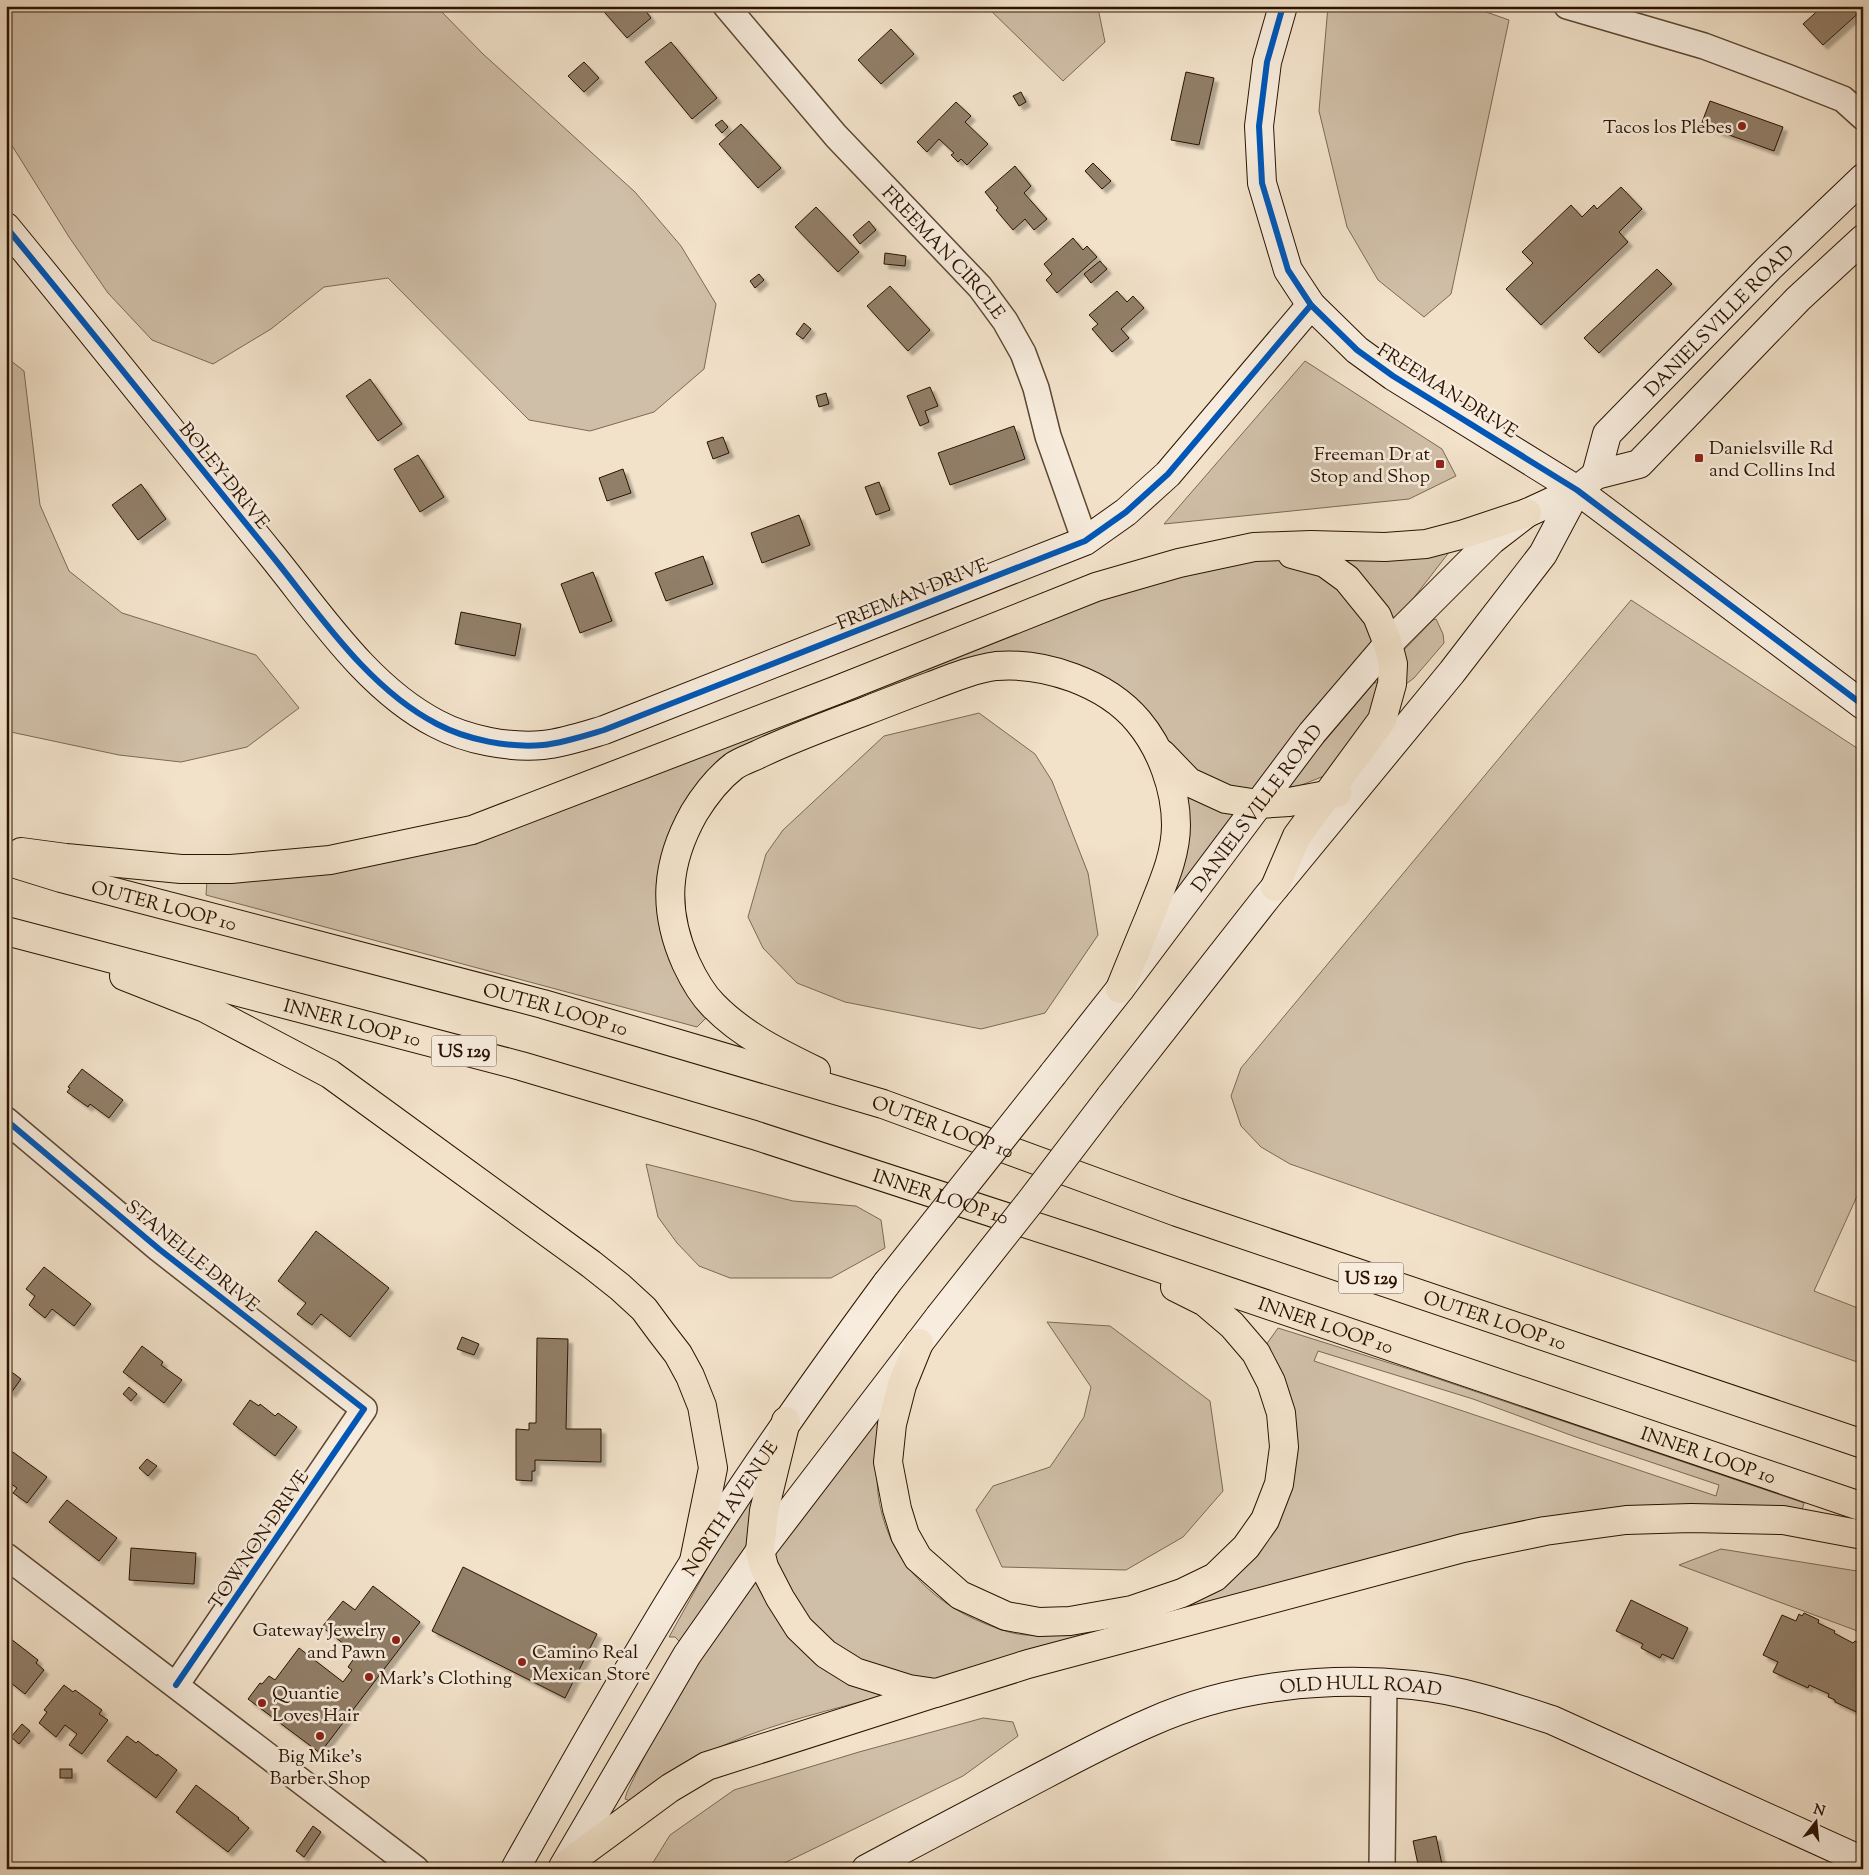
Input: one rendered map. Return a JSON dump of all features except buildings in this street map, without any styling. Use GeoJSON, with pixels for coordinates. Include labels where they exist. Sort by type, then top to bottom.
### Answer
{"type":"FeatureCollection","features":[{"type":"Feature","properties":{"kind":"highway"},"geometry":{"type":"LineString","coordinates":[[6,850],[181,869],[231,869],[330,860],[472,830],[837,690],[1096,587],[1179,563],[1254,546],[1385,547],[1426,544],[1464,534],[1527,513]]}},
{"type":"Feature","properties":{"kind":"highway"},"geometry":{"type":"LineString","coordinates":[[1254,546],[1324,563],[1347,579],[1377,616],[1388,644],[1393,664],[1392,684],[1382,720],[1341,792],[1297,836],[1275,886]]}},
{"type":"Feature","properties":{"kind":"highway"},"geometry":{"type":"LineString","coordinates":[[883,1104],[755,1039],[728,1020],[710,1003],[693,978],[681,952],[673,926],[670,900],[670,877],[674,858],[683,833],[712,786],[736,765],[780,744],[960,675],[994,666],[1019,666],[1042,669],[1071,676],[1092,686],[1114,700],[1138,720],[1153,743],[1162,762],[1172,792],[1176,824],[1173,849],[1165,877],[1120,989]]}},
{"type":"Feature","properties":{"kind":"highway"},"geometry":{"type":"LineString","coordinates":[[1153,743],[1190,782],[1226,799],[1258,804],[1289,802],[1341,792]]}},
{"type":"Feature","properties":{"kind":"highway","name":"OUTER LOOP 10"},"geometry":{"type":"LineString","coordinates":[[6,861],[61,878],[542,1004],[883,1104],[1178,1212],[1863,1444]]}},
{"type":"Feature","properties":{"kind":"highway","name":"INNER LOOP 10"},"geometry":{"type":"LineString","coordinates":[[6,931],[521,1066],[754,1135],[1089,1244],[1863,1507]]}},
{"type":"Feature","properties":{"kind":"highway"},"geometry":{"type":"LineString","coordinates":[[6,936],[107,970],[205,1008],[330,1074],[620,1287],[644,1309],[678,1354],[690,1376],[702,1406],[713,1468],[694,1562]]}},
{"type":"Feature","properties":{"kind":"highway"},"geometry":{"type":"LineString","coordinates":[[919,1343],[902,1385],[892,1424],[888,1462],[897,1509],[905,1535],[918,1558],[960,1595],[1006,1616],[1039,1622],[1070,1621],[1132,1610],[1182,1593],[1215,1577],[1246,1547],[1265,1520],[1279,1484],[1284,1447],[1281,1413],[1272,1382],[1256,1353],[1238,1332],[1204,1302],[1089,1244]]}},
{"type":"Feature","properties":{"kind":"highway"},"geometry":{"type":"LineString","coordinates":[[786,1421],[764,1512],[760,1551],[764,1567],[780,1598],[799,1628],[826,1654],[855,1672],[909,1689],[936,1693]]}},
{"type":"Feature","properties":{"kind":"highway"},"geometry":{"type":"LineString","coordinates":[[563,1867],[670,1788],[707,1766],[1028,1664],[1462,1548],[1545,1531],[1626,1520],[1691,1518],[1783,1520],[1863,1535]]}},
{"type":"Feature","properties":{"kind":"main road","name":"FREEMAN DRIVE"},"geometry":{"type":"LineString","coordinates":[[1283,6],[1267,62],[1259,126],[1262,183],[1288,270],[1311,305],[1357,350],[1394,376],[1586,482],[1863,704]]}},
{"type":"Feature","properties":{"kind":"main road","name":"DANIELSVILLE ROAD"},"geometry":{"type":"LineString","coordinates":[[1341,792],[1452,672],[1543,554],[1586,482],[1607,434],[1769,268],[1863,178]]}},
{"type":"Feature","properties":{"kind":"main road","name":"BOLEY DRIVE"},"geometry":{"type":"LineString","coordinates":[[6,227],[331,628],[372,675],[405,704],[438,725]]}},
{"type":"Feature","properties":{"kind":"main road","name":"DANIELSVILLE ROAD"},"geometry":{"type":"LineString","coordinates":[[976,1170],[1120,989],[1312,733],[1388,644],[1492,540],[1527,513],[1586,482],[1639,464],[1798,299],[1863,239]]}},
{"type":"Feature","properties":{"kind":"main road","name":"FREEMAN DRIVE"},"geometry":{"type":"LineString","coordinates":[[438,725],[474,739],[509,744],[542,745],[572,740],[613,727],[1085,541],[1126,512],[1168,474],[1311,305]]}},
{"type":"Feature","properties":{"kind":"main road"},"geometry":{"type":"LineString","coordinates":[[563,1867],[687,1655],[760,1551],[919,1343],[1275,886]]}},
{"type":"Feature","properties":{"kind":"main road","name":"NORTH AVENUE"},"geometry":{"type":"LineString","coordinates":[[515,1869],[611,1698],[694,1562],[786,1421],[887,1283],[976,1170]]}},
{"type":"Feature","properties":{"kind":"main road","name":"OLD HULL ROAD"},"geometry":{"type":"LineString","coordinates":[[866,1869],[1102,1745],[1152,1721],[1231,1696],[1292,1685],[1327,1682],[1384,1682],[1414,1685],[1472,1695],[1552,1720],[1863,1861]]}},
{"type":"Feature","properties":{"kind":"street","name":"FREEMAN CIRCLE"},"geometry":{"type":"LineString","coordinates":[[726,6],[836,136],[980,287],[1005,321],[1023,353],[1036,388],[1048,436],[1085,541]]}},
{"type":"Feature","properties":{"kind":"street"},"geometry":{"type":"LineString","coordinates":[[1567,6],[1704,46],[1842,99],[1863,117]]}},
{"type":"Feature","properties":{"kind":"street","name":"STANELLE DRIVE"},"geometry":{"type":"LineString","coordinates":[[6,1120],[160,1249],[364,1409]]}},
{"type":"Feature","properties":{"kind":"street","name":"TOWNON DRIVE"},"geometry":{"type":"LineString","coordinates":[[176,1685],[364,1409]]}},
{"type":"Feature","properties":{"kind":"street"},"geometry":{"type":"LineString","coordinates":[[6,1556],[416,1869]]}},
{"type":"Feature","properties":{"kind":"street"},"geometry":{"type":"LineString","coordinates":[[1382,1869],[1384,1682]]}},
{"type":"Feature","properties":{"kind":"shaded area"},"geometry":{"type":"Polygon","coordinates":[[[6,6],[436,6],[483,54],[635,192],[681,246],[716,304],[704,369],[654,412],[590,431],[529,420],[388,278],[324,287],[271,329],[213,364],[152,340],[108,293],[69,237],[6,136],[6,6]]]}},
{"type":"Feature","properties":{"kind":"shaded area"},"geometry":{"type":"Polygon","coordinates":[[[986,6],[1092,6],[1099,13],[1105,42],[1063,81],[986,6]]]}},
{"type":"Feature","properties":{"kind":"shaded area"},"geometry":{"type":"Polygon","coordinates":[[[1328,6],[1469,6],[1509,20],[1451,294],[1424,317],[1378,280],[1347,227],[1319,111],[1328,6]]]}},
{"type":"Feature","properties":{"kind":"shaded area"},"geometry":{"type":"Polygon","coordinates":[[[6,357],[24,371],[40,505],[69,571],[122,613],[256,655],[299,708],[247,747],[181,762],[119,755],[6,731],[6,357]]]}},
{"type":"Feature","properties":{"kind":"shaded area"},"geometry":{"type":"Polygon","coordinates":[[[1305,361],[1442,449],[1456,476],[1409,499],[1164,524],[1305,361]]]}},
{"type":"Feature","properties":{"kind":"shaded area"},"geometry":{"type":"Polygon","coordinates":[[[1450,551],[1395,622],[1330,556],[1450,551]]]}},
{"type":"Feature","properties":{"kind":"shaded area"},"geometry":{"type":"Polygon","coordinates":[[[1249,560],[1293,561],[1347,591],[1378,641],[1251,792],[1216,786],[1052,661],[771,736],[666,848],[708,1016],[697,1027],[206,895],[207,879],[346,867],[1099,599],[1205,567],[1249,560]]]}},
{"type":"Feature","properties":{"kind":"shaded area"},"geometry":{"type":"Polygon","coordinates":[[[1631,600],[1863,752],[1863,1183],[1814,1291],[1863,1310],[1863,1364],[1290,1164],[1261,1147],[1241,1126],[1231,1096],[1241,1068],[1631,600]]]}},
{"type":"Feature","properties":{"kind":"shaded area"},"geometry":{"type":"Polygon","coordinates":[[[1436,619],[1443,634],[1444,643],[1414,678],[1402,687],[1399,655],[1436,619]]]}},
{"type":"Feature","properties":{"kind":"shaded area"},"geometry":{"type":"Polygon","coordinates":[[[1374,683],[1380,684],[1374,711],[1329,774],[1294,788],[1289,785],[1374,683]]]}},
{"type":"Feature","properties":{"kind":"shaded area"},"geometry":{"type":"Polygon","coordinates":[[[979,713],[1035,754],[1052,781],[1088,873],[1098,935],[1045,1013],[981,1029],[845,1002],[797,983],[763,948],[748,917],[766,854],[783,830],[884,736],[979,713]]]}},
{"type":"Feature","properties":{"kind":"shaded area"},"geometry":{"type":"Polygon","coordinates":[[[1180,790],[1237,812],[1165,906],[1180,790]]]}},
{"type":"Feature","properties":{"kind":"shaded area"},"geometry":{"type":"Polygon","coordinates":[[[646,1164],[793,1201],[856,1206],[881,1220],[885,1248],[831,1278],[730,1278],[699,1266],[677,1243],[658,1217],[646,1164]]]}},
{"type":"Feature","properties":{"kind":"shaded area"},"geometry":{"type":"Polygon","coordinates":[[[1047,1322],[1110,1326],[1210,1401],[1223,1491],[1183,1537],[1126,1570],[1002,1567],[976,1510],[993,1486],[1050,1467],[1084,1417],[1091,1387],[1047,1322]]]}},
{"type":"Feature","properties":{"kind":"shaded area"},"geometry":{"type":"Polygon","coordinates":[[[1278,1328],[1415,1371],[1804,1503],[1801,1514],[1675,1509],[933,1680],[893,1676],[826,1644],[781,1580],[773,1552],[846,1457],[883,1413],[877,1463],[878,1493],[882,1516],[900,1556],[913,1574],[946,1603],[965,1615],[1000,1629],[1015,1634],[1033,1635],[1054,1634],[1082,1629],[1262,1543],[1287,1389],[1280,1369],[1266,1345],[1278,1328]],[[1318,1351],[1314,1361],[1716,1496],[1719,1485],[1573,1436],[1473,1399],[1318,1351]]]}},
{"type":"Feature","properties":{"kind":"shaded area"},"geometry":{"type":"Polygon","coordinates":[[[756,1490],[750,1540],[680,1642],[675,1637],[669,1637],[731,1526],[756,1490]]]}},
{"type":"Feature","properties":{"kind":"shaded area"},"geometry":{"type":"Polygon","coordinates":[[[1721,1549],[1863,1572],[1863,1633],[1679,1565],[1721,1549]]]}},
{"type":"Feature","properties":{"kind":"shaded area"},"geometry":{"type":"Polygon","coordinates":[[[758,1573],[886,1691],[882,1696],[824,1711],[729,1743],[691,1762],[631,1801],[625,1799],[673,1697],[758,1573]]]}},
{"type":"Feature","properties":{"kind":"shaded area"},"geometry":{"type":"Polygon","coordinates":[[[983,1718],[1013,1722],[1018,1736],[963,1776],[772,1869],[649,1869],[670,1835],[734,1790],[859,1752],[983,1718]]]}},
{"type":"Feature","properties":{"kind":"cycle path"},"geometry":{"type":"LineString","coordinates":[[1283,6],[1267,62],[1259,126],[1262,183],[1288,270],[1311,305],[1357,350],[1393,376],[1577,490],[1863,705]]}},
{"type":"Feature","properties":{"kind":"cycle path"},"geometry":{"type":"LineString","coordinates":[[6,227],[325,623],[366,670],[412,709],[449,730],[488,742],[530,746],[551,744],[604,730],[1085,541],[1126,512],[1168,474],[1311,305]]}},
{"type":"Feature","properties":{"kind":"cycle path"},"geometry":{"type":"LineString","coordinates":[[6,1120],[159,1249],[364,1409],[176,1685]]}},
{"type":"Feature","properties":{"kind":"place","name":"Tacos los Plebes"},"geometry":{"type":"Point","coordinates":[1742,126]}},
{"type":"Feature","properties":{"kind":"place","name":"Danielsville Rd and Collins Ind"},"geometry":{"type":"Point","coordinates":[1699,458]}},
{"type":"Feature","properties":{"kind":"place","name":"Freeman Dr at Stop and Shop"},"geometry":{"type":"Point","coordinates":[1440,464]}},
{"type":"Feature","properties":{"kind":"place","name":"Gateway Jewelry and Pawn"},"geometry":{"type":"Point","coordinates":[396,1640]}},
{"type":"Feature","properties":{"kind":"place","name":"Camino Real Mexican Store"},"geometry":{"type":"Point","coordinates":[522,1662]}},
{"type":"Feature","properties":{"kind":"place","name":"Mark's Clothing"},"geometry":{"type":"Point","coordinates":[369,1677]}},
{"type":"Feature","properties":{"kind":"place","name":"Quantie Loves Hair"},"geometry":{"type":"Point","coordinates":[262,1703]}},
{"type":"Feature","properties":{"kind":"place","name":"Big Mike's Barber Shop"},"geometry":{"type":"Point","coordinates":[320,1736]}}]}
